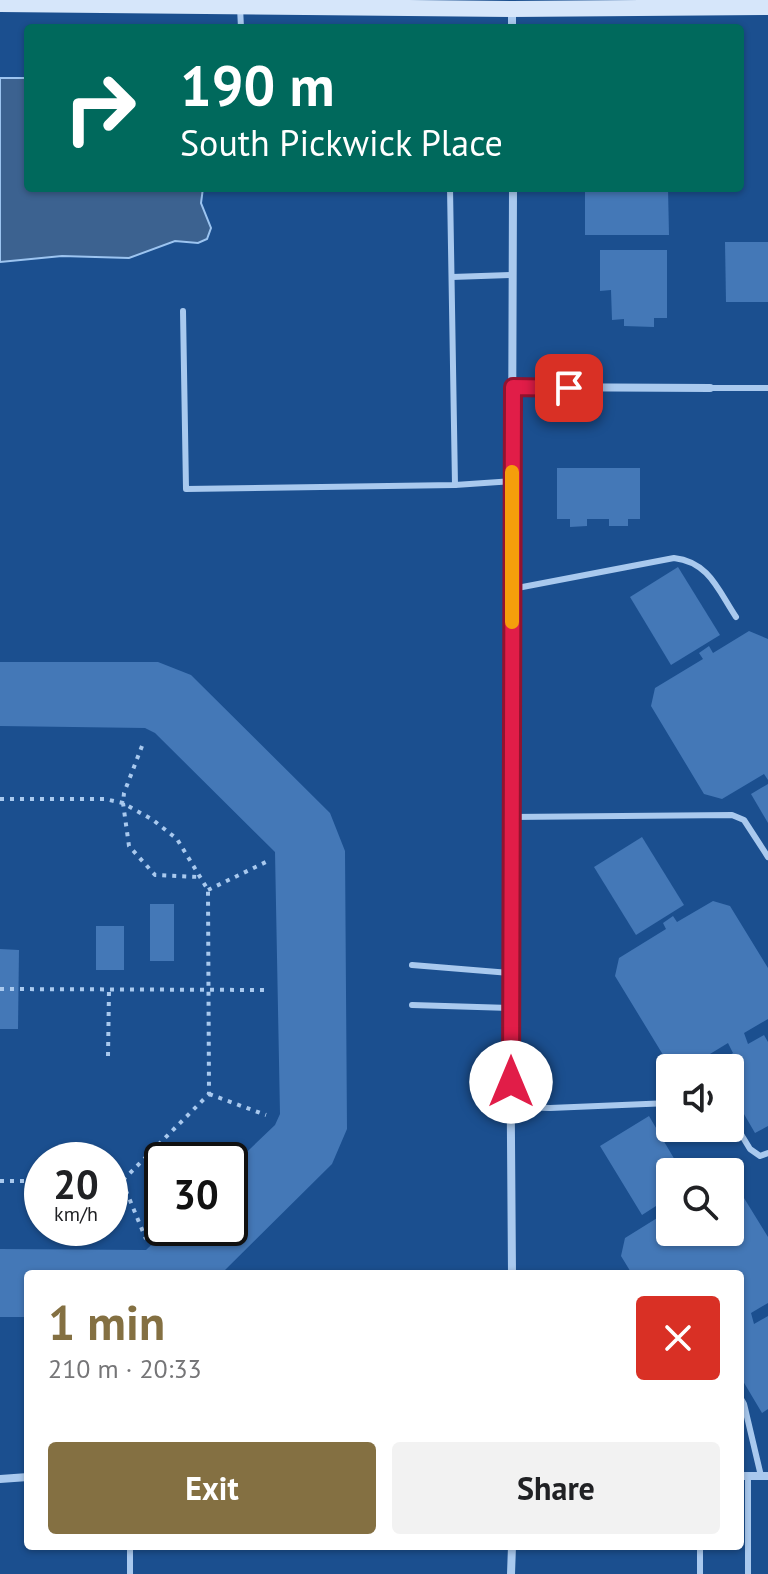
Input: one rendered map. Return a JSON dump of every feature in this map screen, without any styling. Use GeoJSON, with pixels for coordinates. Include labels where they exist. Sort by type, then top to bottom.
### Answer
{"type":"FeatureCollection","features":[{"type":"Feature","properties":{"kind":"main road"},"geometry":{"type":"LineString","coordinates":[[0,4],[512,9],[768,7]]}},
{"type":"Feature","properties":{"kind":"street"},"geometry":{"type":"LineString","coordinates":[[512,9],[512,24]]}},
{"type":"Feature","properties":{"kind":"street"},"geometry":{"type":"LineString","coordinates":[[512,1270],[513,192]]}},
{"type":"Feature","properties":{"kind":"street"},"geometry":{"type":"LineString","coordinates":[[513,387],[710,388]]}},
{"type":"Feature","properties":{"kind":"street"},"geometry":{"type":"LineString","coordinates":[[744,1476],[764,1476]]}},
{"type":"Feature","properties":{"kind":"street"},"geometry":{"type":"LineString","coordinates":[[0,1479],[24,1477]]}},
{"type":"Feature","properties":{"kind":"street"},"geometry":{"type":"LineString","coordinates":[[511,1574],[512,1550]]}},
{"type":"Feature","properties":{"kind":"lane"},"geometry":{"type":"LineString","coordinates":[[240,7],[241,24]]}},
{"type":"Feature","properties":{"kind":"lane"},"geometry":{"type":"LineString","coordinates":[[450,192],[455,485]]}},
{"type":"Feature","properties":{"kind":"lane"},"geometry":{"type":"LineString","coordinates":[[452,277],[513,275]]}},
{"type":"Feature","properties":{"kind":"lane"},"geometry":{"type":"LineString","coordinates":[[183,311],[186,489],[455,485],[512,481]]}},
{"type":"Feature","properties":{"kind":"lane"},"geometry":{"type":"LineString","coordinates":[[710,388],[768,388]]}},
{"type":"Feature","properties":{"kind":"lane"},"geometry":{"type":"LineString","coordinates":[[512,589],[674,558],[694,562],[705,572],[736,617]]}},
{"type":"Feature","properties":{"kind":"lane"},"geometry":{"type":"LineString","coordinates":[[511,817],[732,815],[744,820],[768,857]]}},
{"type":"Feature","properties":{"kind":"lane"},"geometry":{"type":"LineString","coordinates":[[412,965],[510,973]]}},
{"type":"Feature","properties":{"kind":"lane"},"geometry":{"type":"LineString","coordinates":[[412,1005],[510,1008]]}},
{"type":"Feature","properties":{"kind":"lane"},"geometry":{"type":"LineString","coordinates":[[511,1107],[656,1104]]}},
{"type":"Feature","properties":{"kind":"lane"},"geometry":{"type":"LineString","coordinates":[[744,1139],[750,1149],[760,1156],[768,1153]]}},
{"type":"Feature","properties":{"kind":"lane"},"geometry":{"type":"LineString","coordinates":[[744,1404],[764,1476]]}},
{"type":"Feature","properties":{"kind":"lane"},"geometry":{"type":"LineString","coordinates":[[744,1476],[748,1574]]}},
{"type":"Feature","properties":{"kind":"lane"},"geometry":{"type":"LineString","coordinates":[[130,1550],[130,1574]]}},
{"type":"Feature","properties":{"kind":"lane"},"geometry":{"type":"LineString","coordinates":[[700,1550],[700,1574]]}},
{"type":"Feature","properties":{"kind":"path"},"geometry":{"type":"LineString","coordinates":[[142,746],[124,793],[129,846],[155,875],[199,877]]}},
{"type":"Feature","properties":{"kind":"path"},"geometry":{"type":"LineString","coordinates":[[0,799],[105,799],[123,803],[153,820],[177,839],[208,890],[209,1094],[128,1175]]}},
{"type":"Feature","properties":{"kind":"path"},"geometry":{"type":"LineString","coordinates":[[208,890],[268,861]]}},
{"type":"Feature","properties":{"kind":"path"},"geometry":{"type":"LineString","coordinates":[[0,989],[267,990]]}},
{"type":"Feature","properties":{"kind":"path"},"geometry":{"type":"LineString","coordinates":[[108,1056],[109,989]]}},
{"type":"Feature","properties":{"kind":"path"},"geometry":{"type":"LineString","coordinates":[[209,1094],[266,1115]]}},
{"type":"Feature","properties":{"kind":"path"},"geometry":{"type":"LineString","coordinates":[[0,1181],[24,1181]]}},
{"type":"Feature","properties":{"kind":"path"},"geometry":{"type":"LineString","coordinates":[[128,1196],[144,1234]]}},
{"type":"Feature","properties":{"kind":"water"},"geometry":{"type":"Polygon","coordinates":[[[0,78],[24,78],[24,192],[202,192],[201,203],[211,228],[207,239],[198,243],[175,241],[129,258],[62,256],[0,262],[0,78]]]}},
{"type":"Feature","properties":{"kind":"building"},"geometry":{"type":"Polygon","coordinates":[[[585,192],[668,192],[669,235],[585,235],[585,192]]]}},
{"type":"Feature","properties":{"kind":"building"},"geometry":{"type":"Polygon","coordinates":[[[725,242],[768,242],[768,302],[726,302],[725,242]]]}},
{"type":"Feature","properties":{"kind":"building"},"geometry":{"type":"Polygon","coordinates":[[[600,250],[667,250],[667,318],[654,318],[654,327],[624,326],[624,319],[612,320],[611,290],[600,291],[600,250]]]}},
{"type":"Feature","properties":{"kind":"building"},"geometry":{"type":"Polygon","coordinates":[[[557,468],[640,468],[640,519],[628,519],[628,526],[609,526],[609,519],[587,519],[587,526],[570,527],[570,519],[557,519],[557,468]]]}},
{"type":"Feature","properties":{"kind":"building"},"geometry":{"type":"Polygon","coordinates":[[[678,567],[720,635],[671,665],[630,597],[678,567]]]}},
{"type":"Feature","properties":{"kind":"building"},"geometry":{"type":"Polygon","coordinates":[[[749,631],[768,639],[768,780],[764,774],[722,799],[704,794],[651,706],[655,688],[703,659],[699,653],[709,646],[713,653],[749,631]]]}},
{"type":"Feature","properties":{"kind":"building"},"geometry":{"type":"Polygon","coordinates":[[[0,662],[158,662],[191,675],[330,813],[345,851],[347,1129],[332,1164],[225,1270],[24,1270],[24,1317],[0,1317],[0,1249],[146,1250],[150,1246],[248,1246],[248,1151],[275,1125],[280,1114],[275,852],[155,733],[145,728],[0,726],[0,662]]]}},
{"type":"Feature","properties":{"kind":"building"},"geometry":{"type":"Polygon","coordinates":[[[768,784],[768,823],[751,794],[768,784]]]}},
{"type":"Feature","properties":{"kind":"building"},"geometry":{"type":"Polygon","coordinates":[[[642,837],[684,905],[636,935],[594,867],[642,837]]]}},
{"type":"Feature","properties":{"kind":"building"},"geometry":{"type":"Polygon","coordinates":[[[713,901],[730,906],[768,968],[768,1019],[744,1033],[748,1044],[764,1035],[768,1042],[768,1126],[755,1133],[744,1114],[744,1054],[731,1054],[728,1043],[710,1054],[663,1054],[615,976],[619,958],[666,929],[663,923],[673,916],[677,922],[713,901]]]}},
{"type":"Feature","properties":{"kind":"building"},"geometry":{"type":"Polygon","coordinates":[[[150,904],[174,904],[174,961],[150,961],[150,904]]]}},
{"type":"Feature","properties":{"kind":"building"},"geometry":{"type":"Polygon","coordinates":[[[96,926],[124,926],[124,970],[96,970],[96,926]]]}},
{"type":"Feature","properties":{"kind":"building"},"geometry":{"type":"Polygon","coordinates":[[[0,949],[19,950],[18,1029],[0,1029],[0,949]]]}},
{"type":"Feature","properties":{"kind":"building"},"geometry":{"type":"Polygon","coordinates":[[[649,1116],[656,1128],[656,1142],[664,1142],[674,1158],[656,1158],[656,1206],[642,1215],[600,1146],[649,1116]]]}},
{"type":"Feature","properties":{"kind":"building"},"geometry":{"type":"Polygon","coordinates":[[[744,1198],[768,1237],[768,1303],[751,1313],[754,1324],[768,1316],[768,1409],[762,1413],[744,1383],[744,1270],[630,1270],[621,1256],[625,1238],[656,1219],[656,1246],[744,1246],[744,1198]]]}},
{"type":"Feature","properties":{"kind":"slow traffic"},"geometry":{"type":"LineString","coordinates":[[512,472],[512,622]]}},
{"type":"Feature","properties":{"kind":"route"},"geometry":{"type":"LineString","coordinates":[[511,1082],[513,387],[569,388]]}}]}
